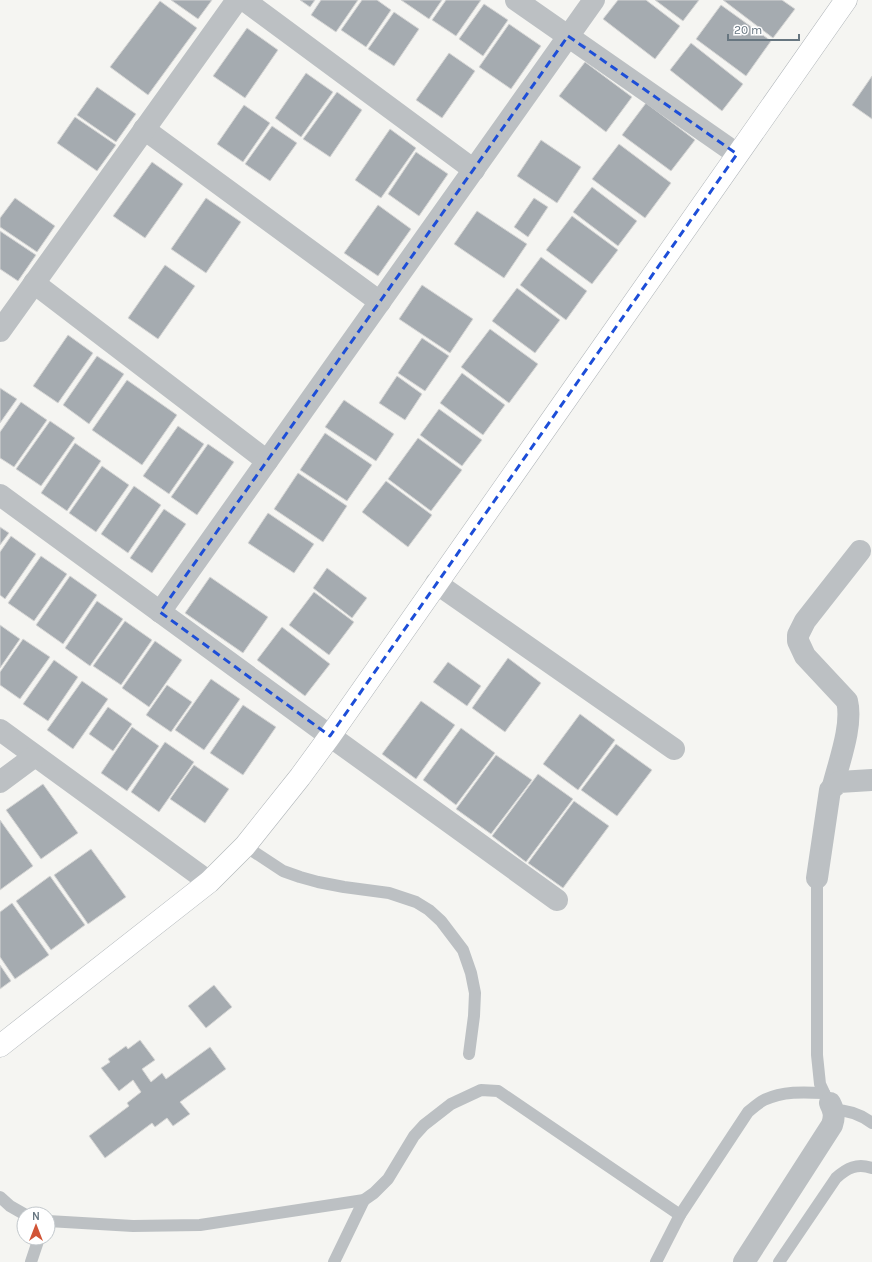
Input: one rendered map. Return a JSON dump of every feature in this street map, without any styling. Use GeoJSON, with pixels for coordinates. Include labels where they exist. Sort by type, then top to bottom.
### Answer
{"type":"FeatureCollection","features":[{"type":"Feature","properties":{"kind":"street"},"geometry":{"type":"LineString","coordinates":[[0,332],[237,0]]}},
{"type":"Feature","properties":{"kind":"street"},"geometry":{"type":"LineString","coordinates":[[244,0],[474,170]]}},
{"type":"Feature","properties":{"kind":"street"},"geometry":{"type":"LineString","coordinates":[[516,0],[737,154]]}},
{"type":"Feature","properties":{"kind":"street"},"geometry":{"type":"LineString","coordinates":[[160,612],[594,0]]}},
{"type":"Feature","properties":{"kind":"street"},"geometry":{"type":"LineString","coordinates":[[0,1046],[209,882],[245,846],[300,777],[330,736],[846,0]]}},
{"type":"Feature","properties":{"kind":"street"},"geometry":{"type":"LineString","coordinates":[[144,130],[380,302]]}},
{"type":"Feature","properties":{"kind":"street"},"geometry":{"type":"LineString","coordinates":[[34,283],[267,461]]}},
{"type":"Feature","properties":{"kind":"street"},"geometry":{"type":"LineString","coordinates":[[0,495],[557,900]]}},
{"type":"Feature","properties":{"kind":"street"},"geometry":{"type":"LineString","coordinates":[[817,878],[828,796],[833,786],[848,726],[849,708],[847,701],[805,656],[800,648],[798,635],[805,621],[860,551]]}},
{"type":"Feature","properties":{"kind":"street"},"geometry":{"type":"LineString","coordinates":[[436,583],[674,749]]}},
{"type":"Feature","properties":{"kind":"street"},"geometry":{"type":"LineString","coordinates":[[0,730],[209,882]]}},
{"type":"Feature","properties":{"kind":"street"},"geometry":{"type":"LineString","coordinates":[[0,782],[35,756]]}},
{"type":"Feature","properties":{"kind":"street"},"geometry":{"type":"LineString","coordinates":[[833,786],[839,782],[872,780]]}},
{"type":"Feature","properties":{"kind":"street"},"geometry":{"type":"LineString","coordinates":[[744,1262],[832,1125],[834,1118],[829,1102]]}},
{"type":"Feature","properties":{"kind":"lane"},"geometry":{"type":"LineString","coordinates":[[245,846],[283,871],[318,882],[389,893],[416,902],[429,910],[441,921],[463,950],[471,973],[474,993],[474,1016],[469,1054]]}},
{"type":"Feature","properties":{"kind":"lane"},"geometry":{"type":"LineString","coordinates":[[817,878],[818,1074],[829,1102]]}},
{"type":"Feature","properties":{"kind":"lane"},"geometry":{"type":"LineString","coordinates":[[56,1221],[134,1226],[200,1224],[364,1200],[374,1193],[388,1179],[414,1136],[424,1125],[451,1104],[481,1090],[498,1092],[680,1215]]}},
{"type":"Feature","properties":{"kind":"lane"},"geometry":{"type":"LineString","coordinates":[[656,1262],[680,1215],[748,1112],[763,1100],[794,1092],[829,1102],[855,1113],[872,1123]]}},
{"type":"Feature","properties":{"kind":"lane"},"geometry":{"type":"LineString","coordinates":[[779,1262],[836,1178],[844,1170],[853,1166],[865,1166],[872,1168]]}},
{"type":"Feature","properties":{"kind":"lane"},"geometry":{"type":"LineString","coordinates":[[0,1197],[16,1209]]}},
{"type":"Feature","properties":{"kind":"lane"},"geometry":{"type":"LineString","coordinates":[[334,1262],[364,1200]]}},
{"type":"Feature","properties":{"kind":"lane"},"geometry":{"type":"LineString","coordinates":[[31,1262],[36,1246]]}},
{"type":"Feature","properties":{"kind":"highlighted area"},"geometry":{"type":"Polygon","coordinates":[[[568,36],[737,154],[330,736],[160,612],[568,36]]]}},
{"type":"Feature","properties":{"kind":"building"},"geometry":{"type":"Polygon","coordinates":[[[171,0],[212,0],[198,19],[171,0]]]}},
{"type":"Feature","properties":{"kind":"building"},"geometry":{"type":"Polygon","coordinates":[[[300,0],[315,0],[310,7],[300,0]]]}},
{"type":"Feature","properties":{"kind":"building"},"geometry":{"type":"Polygon","coordinates":[[[321,0],[358,0],[336,32],[311,15],[321,0]]]}},
{"type":"Feature","properties":{"kind":"building"},"geometry":{"type":"Polygon","coordinates":[[[362,0],[377,0],[391,10],[366,47],[341,30],[362,0]]]}},
{"type":"Feature","properties":{"kind":"building"},"geometry":{"type":"Polygon","coordinates":[[[401,0],[442,0],[429,19],[401,0]]]}},
{"type":"Feature","properties":{"kind":"building"},"geometry":{"type":"Polygon","coordinates":[[[446,0],[481,0],[456,36],[432,20],[446,0]]]}},
{"type":"Feature","properties":{"kind":"building"},"geometry":{"type":"Polygon","coordinates":[[[618,0],[646,0],[680,26],[655,59],[603,19],[618,0]]]}},
{"type":"Feature","properties":{"kind":"building"},"geometry":{"type":"Polygon","coordinates":[[[655,0],[699,0],[683,21],[655,0]]]}},
{"type":"Feature","properties":{"kind":"building"},"geometry":{"type":"Polygon","coordinates":[[[723,0],[782,0],[795,9],[773,38],[723,0]]]}},
{"type":"Feature","properties":{"kind":"building"},"geometry":{"type":"Polygon","coordinates":[[[160,1],[197,28],[148,95],[110,67],[160,1]]]}},
{"type":"Feature","properties":{"kind":"building"},"geometry":{"type":"Polygon","coordinates":[[[484,4],[508,20],[483,56],[459,39],[484,4]]]}},
{"type":"Feature","properties":{"kind":"building"},"geometry":{"type":"Polygon","coordinates":[[[721,5],[771,41],[746,76],[696,39],[721,5]]]}},
{"type":"Feature","properties":{"kind":"building"},"geometry":{"type":"Polygon","coordinates":[[[394,12],[419,29],[394,66],[368,49],[394,12]]]}},
{"type":"Feature","properties":{"kind":"building"},"geometry":{"type":"Polygon","coordinates":[[[509,24],[541,46],[511,89],[479,67],[509,24]]]}},
{"type":"Feature","properties":{"kind":"building"},"geometry":{"type":"Polygon","coordinates":[[[247,28],[278,50],[245,98],[213,76],[247,28]]]}},
{"type":"Feature","properties":{"kind":"building"},"geometry":{"type":"Polygon","coordinates":[[[691,43],[743,84],[722,111],[670,70],[691,43]]]}},
{"type":"Feature","properties":{"kind":"building"},"geometry":{"type":"Polygon","coordinates":[[[449,53],[475,71],[442,118],[416,100],[449,53]]]}},
{"type":"Feature","properties":{"kind":"building"},"geometry":{"type":"Polygon","coordinates":[[[585,62],[632,97],[606,132],[559,96],[585,62]]]}},
{"type":"Feature","properties":{"kind":"building"},"geometry":{"type":"Polygon","coordinates":[[[306,73],[333,92],[301,137],[275,118],[306,73]]]}},
{"type":"Feature","properties":{"kind":"building"},"geometry":{"type":"Polygon","coordinates":[[[872,76],[872,119],[852,105],[872,76]]]}},
{"type":"Feature","properties":{"kind":"building"},"geometry":{"type":"Polygon","coordinates":[[[97,87],[136,114],[116,142],[77,115],[97,87]]]}},
{"type":"Feature","properties":{"kind":"building"},"geometry":{"type":"Polygon","coordinates":[[[337,92],[362,110],[330,157],[303,139],[337,92]]]}},
{"type":"Feature","properties":{"kind":"building"},"geometry":{"type":"Polygon","coordinates":[[[646,103],[695,140],[671,171],[622,135],[646,103]]]}},
{"type":"Feature","properties":{"kind":"building"},"geometry":{"type":"Polygon","coordinates":[[[244,105],[270,123],[243,162],[217,144],[244,105]]]}},
{"type":"Feature","properties":{"kind":"building"},"geometry":{"type":"Polygon","coordinates":[[[75,117],[116,145],[97,171],[57,143],[75,117]]]}},
{"type":"Feature","properties":{"kind":"building"},"geometry":{"type":"Polygon","coordinates":[[[272,126],[297,143],[270,181],[245,164],[272,126]]]}},
{"type":"Feature","properties":{"kind":"building"},"geometry":{"type":"Polygon","coordinates":[[[390,129],[416,148],[381,198],[355,180],[390,129]]]}},
{"type":"Feature","properties":{"kind":"building"},"geometry":{"type":"Polygon","coordinates":[[[541,140],[581,167],[557,203],[517,176],[541,140]]]}},
{"type":"Feature","properties":{"kind":"building"},"geometry":{"type":"Polygon","coordinates":[[[619,144],[671,183],[645,218],[592,179],[619,144]]]}},
{"type":"Feature","properties":{"kind":"building"},"geometry":{"type":"Polygon","coordinates":[[[416,152],[448,174],[419,216],[388,194],[416,152]]]}},
{"type":"Feature","properties":{"kind":"building"},"geometry":{"type":"Polygon","coordinates":[[[152,162],[183,184],[145,238],[113,216],[152,162]]]}},
{"type":"Feature","properties":{"kind":"building"},"geometry":{"type":"Polygon","coordinates":[[[592,187],[637,221],[618,246],[573,212],[592,187]]]}},
{"type":"Feature","properties":{"kind":"building"},"geometry":{"type":"Polygon","coordinates":[[[15,198],[55,226],[37,252],[0,227],[0,218],[15,198]]]}},
{"type":"Feature","properties":{"kind":"building"},"geometry":{"type":"Polygon","coordinates":[[[206,198],[241,222],[206,273],[171,249],[206,198]]]}},
{"type":"Feature","properties":{"kind":"building"},"geometry":{"type":"Polygon","coordinates":[[[534,198],[548,207],[528,237],[514,227],[534,198]]]}},
{"type":"Feature","properties":{"kind":"building"},"geometry":{"type":"Polygon","coordinates":[[[378,205],[411,229],[378,276],[344,253],[378,205]]]}},
{"type":"Feature","properties":{"kind":"building"},"geometry":{"type":"Polygon","coordinates":[[[477,211],[527,244],[504,278],[454,244],[477,211]]]}},
{"type":"Feature","properties":{"kind":"building"},"geometry":{"type":"Polygon","coordinates":[[[572,216],[618,250],[592,284],[546,250],[572,216]]]}},
{"type":"Feature","properties":{"kind":"building"},"geometry":{"type":"Polygon","coordinates":[[[0,231],[36,255],[18,281],[0,269],[0,231]]]}},
{"type":"Feature","properties":{"kind":"building"},"geometry":{"type":"Polygon","coordinates":[[[541,257],[587,291],[566,320],[520,285],[541,257]]]}},
{"type":"Feature","properties":{"kind":"building"},"geometry":{"type":"Polygon","coordinates":[[[165,265],[195,286],[158,339],[128,318],[165,265]]]}},
{"type":"Feature","properties":{"kind":"building"},"geometry":{"type":"Polygon","coordinates":[[[422,285],[473,319],[450,353],[399,319],[422,285]]]}},
{"type":"Feature","properties":{"kind":"building"},"geometry":{"type":"Polygon","coordinates":[[[517,288],[560,320],[535,353],[492,321],[517,288]]]}},
{"type":"Feature","properties":{"kind":"building"},"geometry":{"type":"Polygon","coordinates":[[[490,329],[538,364],[509,403],[461,367],[490,329]]]}},
{"type":"Feature","properties":{"kind":"building"},"geometry":{"type":"Polygon","coordinates":[[[68,335],[93,353],[58,403],[33,386],[68,335]]]}},
{"type":"Feature","properties":{"kind":"building"},"geometry":{"type":"Polygon","coordinates":[[[422,338],[449,356],[425,391],[398,373],[422,338]]]}},
{"type":"Feature","properties":{"kind":"building"},"geometry":{"type":"Polygon","coordinates":[[[97,356],[124,374],[89,424],[63,405],[97,356]]]}},
{"type":"Feature","properties":{"kind":"building"},"geometry":{"type":"Polygon","coordinates":[[[462,373],[505,405],[483,435],[440,403],[462,373]]]}},
{"type":"Feature","properties":{"kind":"building"},"geometry":{"type":"Polygon","coordinates":[[[397,376],[422,394],[405,420],[379,403],[397,376]]]}},
{"type":"Feature","properties":{"kind":"building"},"geometry":{"type":"Polygon","coordinates":[[[127,380],[177,415],[142,465],[92,430],[127,380]]]}},
{"type":"Feature","properties":{"kind":"building"},"geometry":{"type":"Polygon","coordinates":[[[0,388],[17,399],[0,423],[0,388]]]}},
{"type":"Feature","properties":{"kind":"building"},"geometry":{"type":"Polygon","coordinates":[[[344,400],[394,434],[376,461],[325,427],[344,400]]]}},
{"type":"Feature","properties":{"kind":"building"},"geometry":{"type":"Polygon","coordinates":[[[21,402],[47,420],[14,467],[0,458],[0,432],[21,402]]]}},
{"type":"Feature","properties":{"kind":"building"},"geometry":{"type":"Polygon","coordinates":[[[439,409],[482,440],[462,466],[420,435],[439,409]]]}},
{"type":"Feature","properties":{"kind":"building"},"geometry":{"type":"Polygon","coordinates":[[[50,421],[75,438],[41,486],[16,469],[50,421]]]}},
{"type":"Feature","properties":{"kind":"building"},"geometry":{"type":"Polygon","coordinates":[[[178,426],[204,444],[169,494],[143,476],[178,426]]]}},
{"type":"Feature","properties":{"kind":"building"},"geometry":{"type":"Polygon","coordinates":[[[325,433],[372,465],[347,501],[300,470],[325,433]]]}},
{"type":"Feature","properties":{"kind":"building"},"geometry":{"type":"Polygon","coordinates":[[[418,438],[462,470],[431,511],[388,479],[418,438]]]}},
{"type":"Feature","properties":{"kind":"building"},"geometry":{"type":"Polygon","coordinates":[[[75,443],[101,461],[67,511],[41,493],[75,443]]]}},
{"type":"Feature","properties":{"kind":"building"},"geometry":{"type":"Polygon","coordinates":[[[208,444],[234,462],[197,515],[171,497],[208,444]]]}},
{"type":"Feature","properties":{"kind":"building"},"geometry":{"type":"Polygon","coordinates":[[[102,466],[129,485],[96,532],[69,513],[102,466]]]}},
{"type":"Feature","properties":{"kind":"building"},"geometry":{"type":"Polygon","coordinates":[[[298,473],[347,506],[323,542],[274,509],[298,473]]]}},
{"type":"Feature","properties":{"kind":"building"},"geometry":{"type":"Polygon","coordinates":[[[386,481],[432,515],[408,547],[362,512],[386,481]]]}},
{"type":"Feature","properties":{"kind":"building"},"geometry":{"type":"Polygon","coordinates":[[[134,486],[161,505],[128,553],[101,534],[134,486]]]}},
{"type":"Feature","properties":{"kind":"building"},"geometry":{"type":"Polygon","coordinates":[[[164,509],[186,524],[152,573],[130,558],[164,509]]]}},
{"type":"Feature","properties":{"kind":"building"},"geometry":{"type":"Polygon","coordinates":[[[268,513],[314,544],[294,573],[248,543],[268,513]]]}},
{"type":"Feature","properties":{"kind":"building"},"geometry":{"type":"Polygon","coordinates":[[[0,527],[9,533],[0,545],[0,527]]]}},
{"type":"Feature","properties":{"kind":"building"},"geometry":{"type":"Polygon","coordinates":[[[11,536],[36,554],[5,599],[0,595],[0,552],[11,536]]]}},
{"type":"Feature","properties":{"kind":"building"},"geometry":{"type":"Polygon","coordinates":[[[41,556],[67,574],[34,621],[8,603],[41,556]]]}},
{"type":"Feature","properties":{"kind":"building"},"geometry":{"type":"Polygon","coordinates":[[[327,568],[367,598],[352,618],[313,588],[327,568]]]}},
{"type":"Feature","properties":{"kind":"building"},"geometry":{"type":"Polygon","coordinates":[[[70,576],[97,595],[63,644],[36,625],[70,576]]]}},
{"type":"Feature","properties":{"kind":"building"},"geometry":{"type":"Polygon","coordinates":[[[210,577],[268,617],[243,653],[185,613],[210,577]]]}},
{"type":"Feature","properties":{"kind":"building"},"geometry":{"type":"Polygon","coordinates":[[[314,592],[354,622],[329,655],[289,625],[314,592]]]}},
{"type":"Feature","properties":{"kind":"building"},"geometry":{"type":"Polygon","coordinates":[[[97,601],[123,619],[90,666],[65,648],[97,601]]]}},
{"type":"Feature","properties":{"kind":"building"},"geometry":{"type":"Polygon","coordinates":[[[125,621],[152,640],[121,685],[93,666],[125,621]]]}},
{"type":"Feature","properties":{"kind":"building"},"geometry":{"type":"Polygon","coordinates":[[[0,625],[20,639],[0,668],[0,625]]]}},
{"type":"Feature","properties":{"kind":"building"},"geometry":{"type":"Polygon","coordinates":[[[282,627],[330,664],[305,696],[257,660],[282,627]]]}},
{"type":"Feature","properties":{"kind":"building"},"geometry":{"type":"Polygon","coordinates":[[[23,639],[50,657],[20,699],[0,685],[0,672],[23,639]]]}},
{"type":"Feature","properties":{"kind":"building"},"geometry":{"type":"Polygon","coordinates":[[[155,641],[182,660],[149,707],[122,688],[155,641]]]}},
{"type":"Feature","properties":{"kind":"building"},"geometry":{"type":"Polygon","coordinates":[[[508,658],[541,683],[505,732],[472,708],[508,658]]]}},
{"type":"Feature","properties":{"kind":"building"},"geometry":{"type":"Polygon","coordinates":[[[54,660],[78,677],[48,721],[23,704],[54,660]]]}},
{"type":"Feature","properties":{"kind":"building"},"geometry":{"type":"Polygon","coordinates":[[[448,662],[481,686],[467,706],[433,682],[448,662]]]}},
{"type":"Feature","properties":{"kind":"building"},"geometry":{"type":"Polygon","coordinates":[[[211,679],[240,699],[204,750],[175,730],[211,679]]]}},
{"type":"Feature","properties":{"kind":"building"},"geometry":{"type":"Polygon","coordinates":[[[82,681],[108,699],[73,749],[47,730],[82,681]]]}},
{"type":"Feature","properties":{"kind":"building"},"geometry":{"type":"Polygon","coordinates":[[[167,685],[192,702],[171,732],[146,715],[167,685]]]}},
{"type":"Feature","properties":{"kind":"building"},"geometry":{"type":"Polygon","coordinates":[[[421,701],[455,725],[416,779],[382,754],[421,701]]]}},
{"type":"Feature","properties":{"kind":"building"},"geometry":{"type":"Polygon","coordinates":[[[243,705],[276,727],[243,775],[210,753],[243,705]]]}},
{"type":"Feature","properties":{"kind":"building"},"geometry":{"type":"Polygon","coordinates":[[[108,707],[132,724],[113,751],[89,734],[108,707]]]}},
{"type":"Feature","properties":{"kind":"building"},"geometry":{"type":"Polygon","coordinates":[[[580,714],[615,740],[578,790],[543,764],[580,714]]]}},
{"type":"Feature","properties":{"kind":"building"},"geometry":{"type":"Polygon","coordinates":[[[132,727],[159,746],[127,791],[101,773],[132,727]]]}},
{"type":"Feature","properties":{"kind":"building"},"geometry":{"type":"Polygon","coordinates":[[[461,728],[495,753],[456,805],[423,780],[461,728]]]}},
{"type":"Feature","properties":{"kind":"building"},"geometry":{"type":"Polygon","coordinates":[[[165,742],[194,762],[159,812],[131,792],[165,742]]]}},
{"type":"Feature","properties":{"kind":"building"},"geometry":{"type":"Polygon","coordinates":[[[616,744],[652,770],[617,816],[581,790],[616,744]]]}},
{"type":"Feature","properties":{"kind":"building"},"geometry":{"type":"Polygon","coordinates":[[[496,755],[532,780],[491,834],[456,809],[496,755]]]}},
{"type":"Feature","properties":{"kind":"building"},"geometry":{"type":"Polygon","coordinates":[[[194,765],[229,789],[205,823],[170,799],[194,765]]]}},
{"type":"Feature","properties":{"kind":"building"},"geometry":{"type":"Polygon","coordinates":[[[538,774],[573,799],[526,862],[492,836],[538,774]]]}},
{"type":"Feature","properties":{"kind":"building"},"geometry":{"type":"Polygon","coordinates":[[[43,784],[78,833],[41,859],[6,810],[43,784]]]}},
{"type":"Feature","properties":{"kind":"building"},"geometry":{"type":"Polygon","coordinates":[[[574,801],[609,826],[563,888],[528,863],[574,801]]]}},
{"type":"Feature","properties":{"kind":"building"},"geometry":{"type":"Polygon","coordinates":[[[0,820],[33,866],[0,890],[0,820]]]}},
{"type":"Feature","properties":{"kind":"building"},"geometry":{"type":"Polygon","coordinates":[[[91,849],[126,897],[88,924],[54,875],[91,849]]]}},
{"type":"Feature","properties":{"kind":"building"},"geometry":{"type":"Polygon","coordinates":[[[50,876],[85,925],[51,950],[16,901],[50,876]]]}},
{"type":"Feature","properties":{"kind":"building"},"geometry":{"type":"Polygon","coordinates":[[[12,903],[49,955],[15,979],[0,957],[0,912],[12,903]]]}},
{"type":"Feature","properties":{"kind":"building"},"geometry":{"type":"Polygon","coordinates":[[[0,965],[11,981],[0,989],[0,965]]]}},
{"type":"Feature","properties":{"kind":"building"},"geometry":{"type":"Polygon","coordinates":[[[214,985],[232,1007],[206,1028],[188,1006],[214,985]]]}},
{"type":"Feature","properties":{"kind":"building"},"geometry":{"type":"Polygon","coordinates":[[[140,1040],[155,1060],[142,1069],[151,1082],[162,1073],[166,1079],[210,1047],[226,1069],[180,1102],[190,1114],[173,1126],[167,1118],[155,1127],[152,1123],[105,1158],[89,1136],[129,1106],[127,1103],[141,1092],[133,1080],[119,1091],[101,1068],[110,1062],[108,1059],[126,1046],[128,1049],[140,1040]]]}}]}
